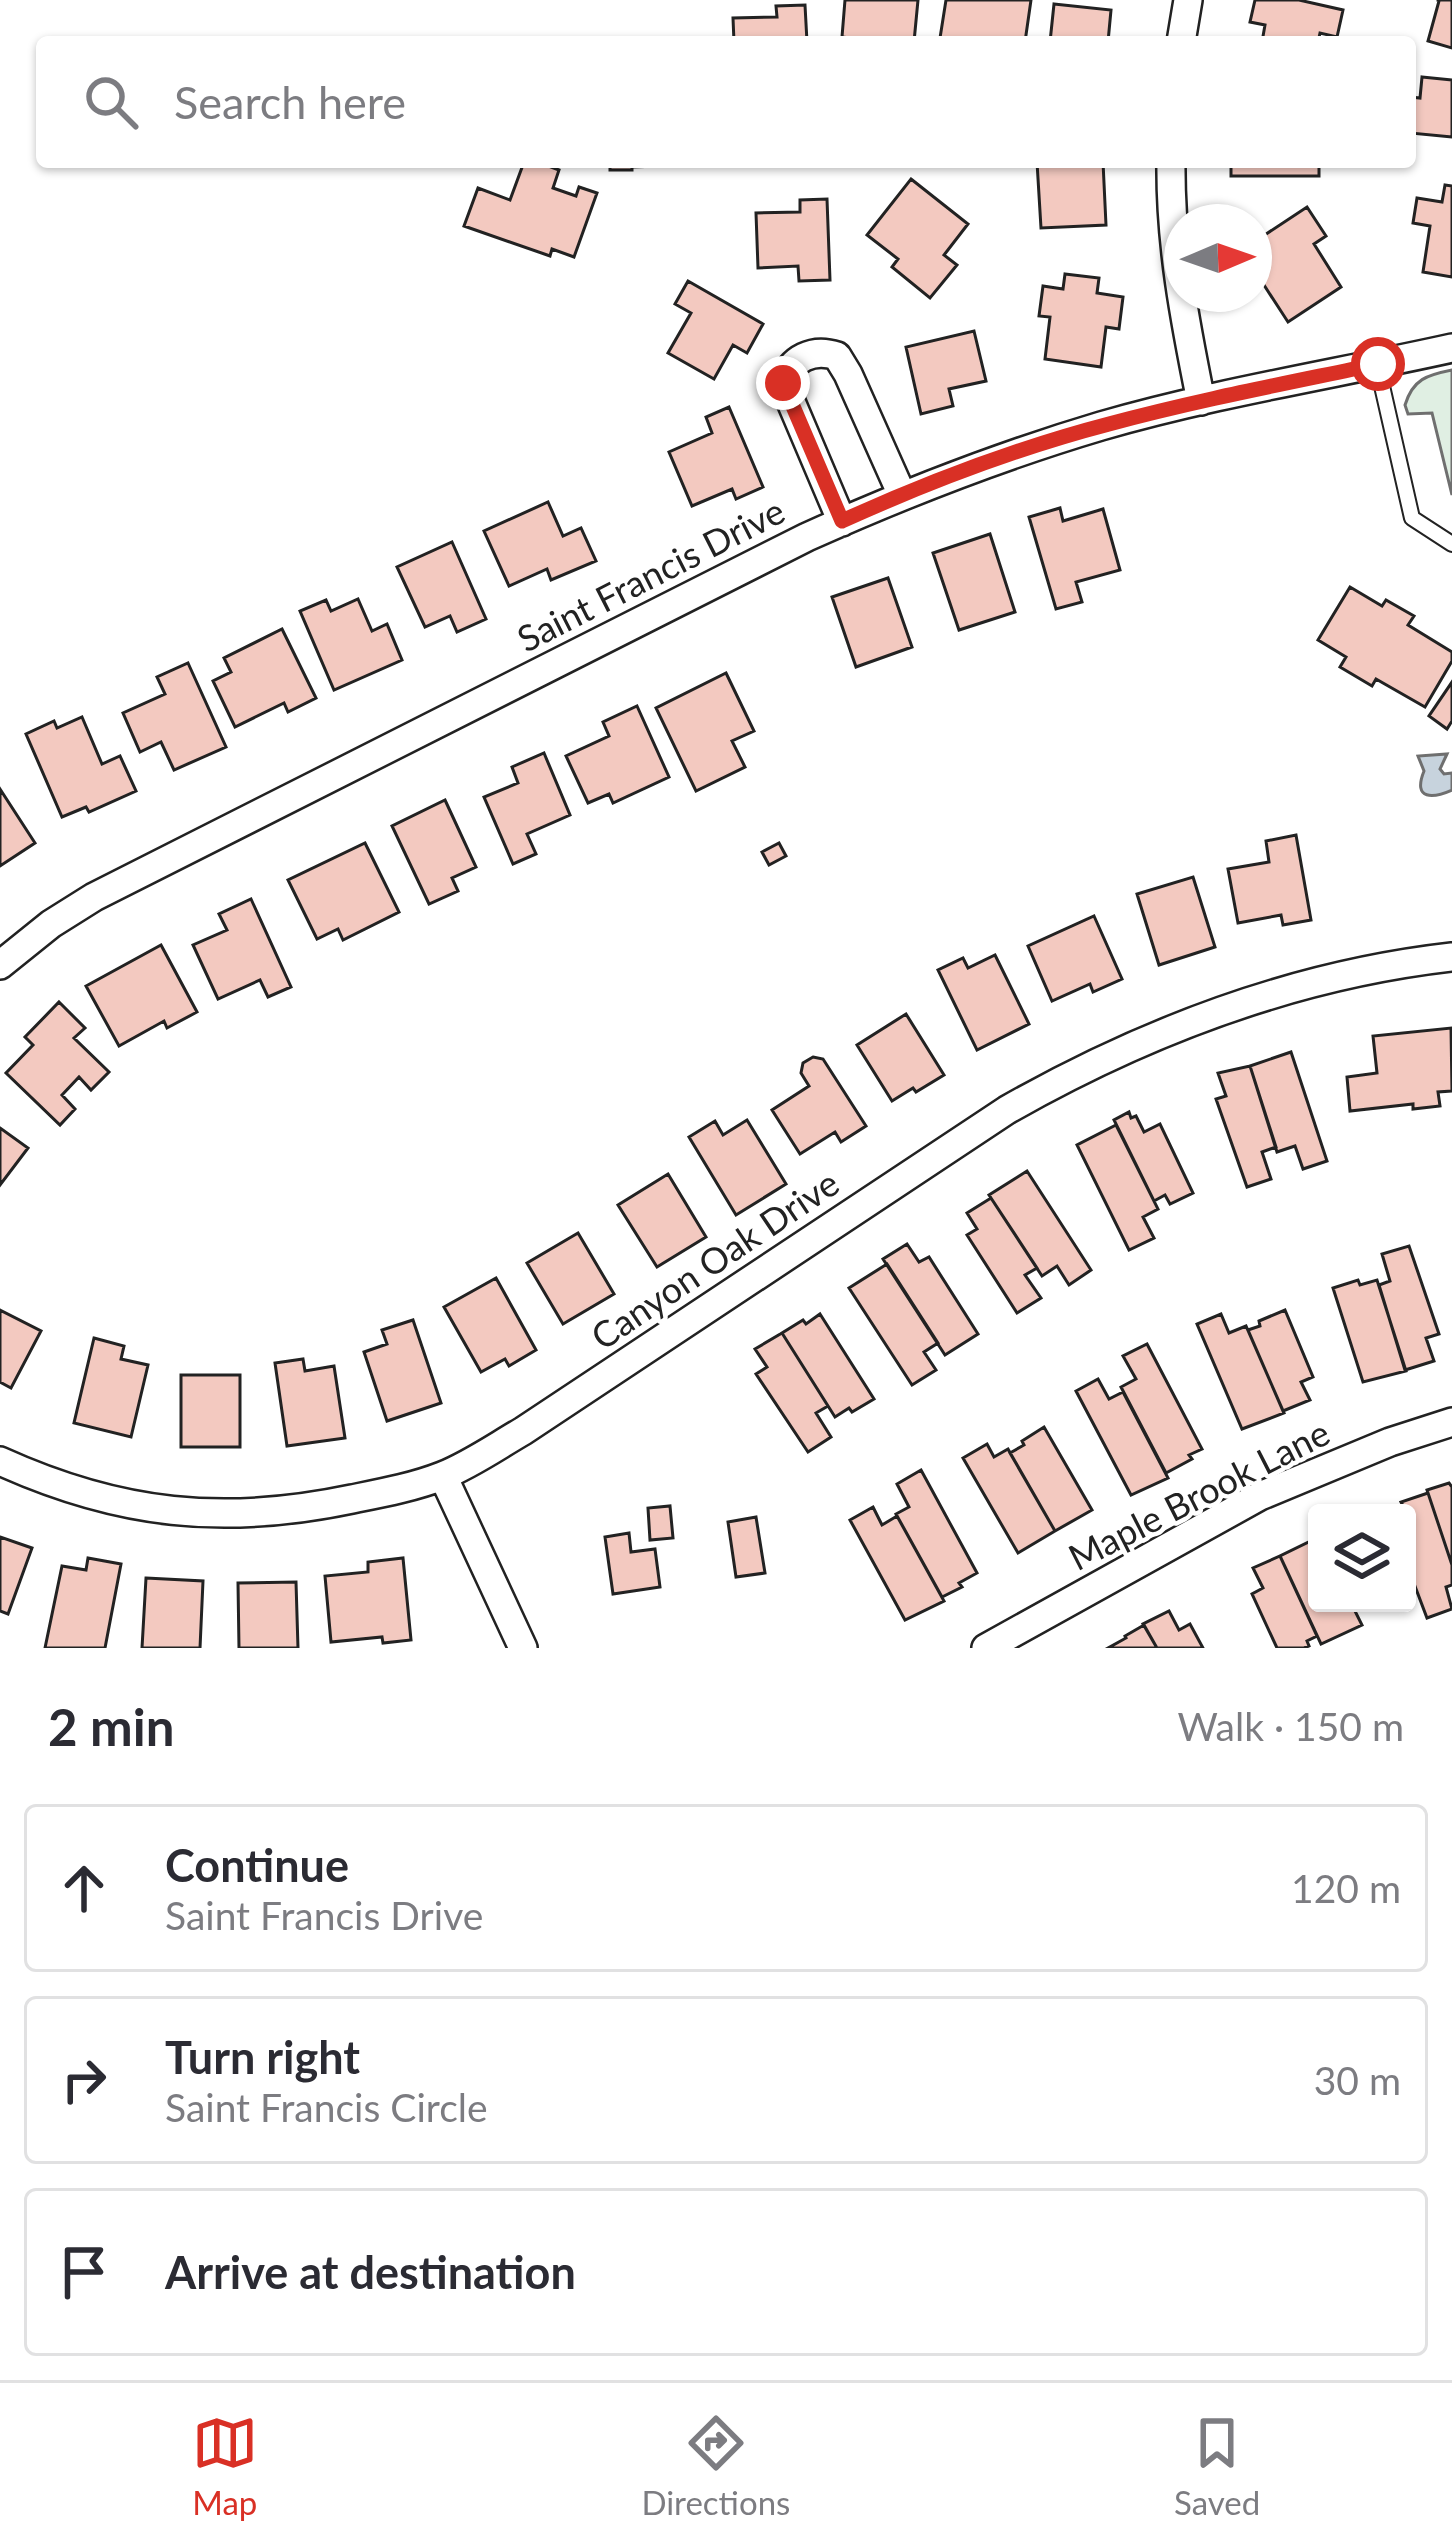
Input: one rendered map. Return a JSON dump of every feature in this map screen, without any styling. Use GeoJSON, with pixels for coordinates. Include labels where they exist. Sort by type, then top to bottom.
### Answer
{"type":"FeatureCollection","features":[{"type":"Feature","properties":{"kind":"street"},"geometry":{"type":"LineString","coordinates":[[1182,36],[1188,0]]}},
{"type":"Feature","properties":{"kind":"street"},"geometry":{"type":"LineString","coordinates":[[1171,168],[1182,311],[1202,401]]}},
{"type":"Feature","properties":{"kind":"street","name":"Saint Francis Drive"},"geometry":{"type":"LineString","coordinates":[[0,965],[94,897],[902,495],[1106,425],[1452,348]]}},
{"type":"Feature","properties":{"kind":"street"},"geometry":{"type":"LineString","coordinates":[[842,521],[783,383],[796,361],[811,353],[837,356],[902,495]]}},
{"type":"Feature","properties":{"kind":"street","name":"Canyon Oak Drive"},"geometry":{"type":"LineString","coordinates":[[0,1461],[97,1498],[163,1511],[244,1514],[317,1506],[443,1476],[523,1431],[1007,1110],[1067,1076],[1237,1004],[1365,970],[1452,956]]}},
{"type":"Feature","properties":{"kind":"street","name":"Maple Brook Lane"},"geometry":{"type":"LineString","coordinates":[[986,1648],[1260,1496],[1390,1442],[1452,1422]]}},
{"type":"Feature","properties":{"kind":"street"},"geometry":{"type":"LineString","coordinates":[[443,1476],[523,1648]]}},
{"type":"Feature","properties":{"kind":"lane"},"geometry":{"type":"LineString","coordinates":[[1378,364],[1412,518],[1452,544]]}},
{"type":"Feature","properties":{"kind":"green space"},"geometry":{"type":"Polygon","coordinates":[[[1452,370],[1452,495],[1432,413],[1408,414],[1405,405],[1422,380],[1452,370]]]}},
{"type":"Feature","properties":{"kind":"shaded area"},"geometry":{"type":"Polygon","coordinates":[[[1447,754],[1440,769],[1452,773],[1452,790],[1427,795],[1421,788],[1424,771],[1418,756],[1447,754]]]}},
{"type":"Feature","properties":{"kind":"building"},"geometry":{"type":"Polygon","coordinates":[[[845,0],[918,0],[915,36],[842,36],[845,0]]]}},
{"type":"Feature","properties":{"kind":"building"},"geometry":{"type":"Polygon","coordinates":[[[946,0],[1031,0],[1026,36],[940,36],[946,0]]]}},
{"type":"Feature","properties":{"kind":"building"},"geometry":{"type":"Polygon","coordinates":[[[1255,0],[1299,0],[1343,10],[1337,36],[1263,36],[1265,25],[1250,22],[1255,0]]]}},
{"type":"Feature","properties":{"kind":"building"},"geometry":{"type":"Polygon","coordinates":[[[1437,0],[1452,0],[1452,48],[1428,41],[1437,0]]]}},
{"type":"Feature","properties":{"kind":"building"},"geometry":{"type":"Polygon","coordinates":[[[1054,4],[1111,10],[1109,36],[1051,36],[1054,4]]]}},
{"type":"Feature","properties":{"kind":"building"},"geometry":{"type":"Polygon","coordinates":[[[805,5],[807,36],[734,36],[733,18],[777,17],[776,6],[805,5]]]}},
{"type":"Feature","properties":{"kind":"building"},"geometry":{"type":"Polygon","coordinates":[[[1422,77],[1452,80],[1452,137],[1416,134],[1416,98],[1420,98],[1422,77]]]}},
{"type":"Feature","properties":{"kind":"building"},"geometry":{"type":"Polygon","coordinates":[[[522,168],[554,168],[559,170],[553,188],[576,196],[579,187],[597,193],[574,257],[552,249],[550,256],[464,226],[478,188],[510,200],[522,168]]]}},
{"type":"Feature","properties":{"kind":"building"},"geometry":{"type":"Polygon","coordinates":[[[1037,168],[1103,168],[1106,225],[1041,228],[1037,168]]]}},
{"type":"Feature","properties":{"kind":"building"},"geometry":{"type":"Polygon","coordinates":[[[1231,168],[1319,168],[1319,176],[1231,176],[1231,168]]]}},
{"type":"Feature","properties":{"kind":"building"},"geometry":{"type":"Polygon","coordinates":[[[911,179],[968,224],[944,255],[957,265],[930,298],[892,267],[898,259],[867,235],[911,179]]]}},
{"type":"Feature","properties":{"kind":"building"},"geometry":{"type":"Polygon","coordinates":[[[1445,185],[1452,186],[1452,277],[1423,272],[1430,226],[1413,223],[1417,198],[1442,202],[1445,185]]]}},
{"type":"Feature","properties":{"kind":"building"},"geometry":{"type":"Polygon","coordinates":[[[827,199],[830,280],[799,281],[798,266],[758,268],[756,213],[800,212],[800,200],[827,199]]]}},
{"type":"Feature","properties":{"kind":"building"},"geometry":{"type":"Polygon","coordinates":[[[1307,207],[1326,236],[1314,244],[1341,287],[1288,322],[1272,297],[1272,230],[1307,207]]]}},
{"type":"Feature","properties":{"kind":"building"},"geometry":{"type":"Polygon","coordinates":[[[1065,274],[1099,278],[1097,293],[1123,297],[1119,329],[1106,327],[1101,367],[1045,359],[1050,317],[1039,316],[1043,286],[1063,289],[1065,274]]]}},
{"type":"Feature","properties":{"kind":"building"},"geometry":{"type":"Polygon","coordinates":[[[688,281],[763,324],[747,353],[733,345],[714,379],[668,353],[691,313],[675,304],[688,281]]]}},
{"type":"Feature","properties":{"kind":"building"},"geometry":{"type":"Polygon","coordinates":[[[974,331],[986,381],[949,389],[953,406],[921,414],[906,347],[974,331]]]}},
{"type":"Feature","properties":{"kind":"building"},"geometry":{"type":"Polygon","coordinates":[[[729,407],[763,487],[736,499],[732,489],[692,506],[669,452],[712,433],[706,417],[729,407]]]}},
{"type":"Feature","properties":{"kind":"building"},"geometry":{"type":"Polygon","coordinates":[[[548,502],[563,536],[581,528],[596,561],[551,580],[547,569],[509,586],[484,531],[548,502]]]}},
{"type":"Feature","properties":{"kind":"building"},"geometry":{"type":"Polygon","coordinates":[[[1060,508],[1063,521],[1103,509],[1120,570],[1076,582],[1082,602],[1056,609],[1029,517],[1060,508]]]}},
{"type":"Feature","properties":{"kind":"building"},"geometry":{"type":"Polygon","coordinates":[[[990,534],[1015,612],[959,630],[933,553],[990,534]]]}},
{"type":"Feature","properties":{"kind":"building"},"geometry":{"type":"Polygon","coordinates":[[[452,542],[486,619],[457,632],[450,616],[425,627],[397,567],[452,542]]]}},
{"type":"Feature","properties":{"kind":"building"},"geometry":{"type":"Polygon","coordinates":[[[888,578],[912,647],[856,667],[832,597],[888,578]]]}},
{"type":"Feature","properties":{"kind":"building"},"geometry":{"type":"Polygon","coordinates":[[[1350,587],[1382,606],[1386,600],[1414,616],[1408,625],[1452,652],[1452,661],[1425,707],[1376,679],[1372,686],[1340,667],[1346,657],[1318,640],[1350,587]]]}},
{"type":"Feature","properties":{"kind":"building"},"geometry":{"type":"Polygon","coordinates":[[[358,599],[372,631],[387,624],[402,660],[334,690],[300,611],[326,600],[331,611],[358,599]]]}},
{"type":"Feature","properties":{"kind":"building"},"geometry":{"type":"Polygon","coordinates":[[[282,629],[316,698],[288,712],[284,703],[235,727],[213,681],[231,672],[224,658],[282,629]]]}},
{"type":"Feature","properties":{"kind":"building"},"geometry":{"type":"Polygon","coordinates":[[[188,663],[226,747],[174,770],[161,742],[140,752],[123,713],[165,694],[157,677],[188,663]]]}},
{"type":"Feature","properties":{"kind":"building"},"geometry":{"type":"Polygon","coordinates":[[[726,673],[754,731],[732,741],[745,767],[696,791],[656,708],[726,673]]]}},
{"type":"Feature","properties":{"kind":"building"},"geometry":{"type":"Polygon","coordinates":[[[1452,682],[1452,721],[1447,729],[1429,716],[1452,682]]]}},
{"type":"Feature","properties":{"kind":"building"},"geometry":{"type":"Polygon","coordinates":[[[637,706],[669,777],[613,803],[609,794],[588,803],[566,756],[609,736],[603,722],[637,706]]]}},
{"type":"Feature","properties":{"kind":"building"},"geometry":{"type":"Polygon","coordinates":[[[82,717],[102,764],[120,756],[136,791],[89,812],[86,807],[62,817],[26,734],[54,721],[57,728],[82,717]]]}},
{"type":"Feature","properties":{"kind":"building"},"geometry":{"type":"Polygon","coordinates":[[[544,753],[570,815],[527,834],[536,854],[513,864],[484,797],[518,783],[512,767],[544,753]]]}},
{"type":"Feature","properties":{"kind":"building"},"geometry":{"type":"Polygon","coordinates":[[[0,789],[35,843],[0,866],[0,789]]]}},
{"type":"Feature","properties":{"kind":"building"},"geometry":{"type":"Polygon","coordinates":[[[445,800],[476,867],[452,878],[458,891],[429,904],[392,826],[445,800]]]}},
{"type":"Feature","properties":{"kind":"building"},"geometry":{"type":"Polygon","coordinates":[[[1296,835],[1311,920],[1283,925],[1281,915],[1238,923],[1228,869],[1269,862],[1266,841],[1296,835]]]}},
{"type":"Feature","properties":{"kind":"building"},"geometry":{"type":"Polygon","coordinates":[[[365,843],[399,912],[343,940],[338,929],[317,939],[288,880],[365,843]]]}},
{"type":"Feature","properties":{"kind":"building"},"geometry":{"type":"Polygon","coordinates":[[[779,843],[786,856],[769,865],[762,852],[779,843]]]}},
{"type":"Feature","properties":{"kind":"building"},"geometry":{"type":"Polygon","coordinates":[[[1193,877],[1215,947],[1159,965],[1137,894],[1193,877]]]}},
{"type":"Feature","properties":{"kind":"building"},"geometry":{"type":"Polygon","coordinates":[[[251,899],[291,987],[268,997],[260,980],[218,999],[193,945],[227,930],[219,914],[251,899]]]}},
{"type":"Feature","properties":{"kind":"building"},"geometry":{"type":"Polygon","coordinates":[[[1094,916],[1122,979],[1093,992],[1090,984],[1052,1001],[1028,946],[1094,916]]]}},
{"type":"Feature","properties":{"kind":"building"},"geometry":{"type":"Polygon","coordinates":[[[161,945],[197,1012],[167,1028],[164,1021],[119,1046],[86,986],[161,945]]]}},
{"type":"Feature","properties":{"kind":"building"},"geometry":{"type":"Polygon","coordinates":[[[995,955],[1029,1024],[977,1050],[938,970],[963,958],[968,968],[995,955]]]}},
{"type":"Feature","properties":{"kind":"building"},"geometry":{"type":"Polygon","coordinates":[[[59,1002],[85,1028],[74,1038],[109,1072],[91,1090],[79,1077],[62,1095],[75,1109],[60,1125],[6,1073],[33,1045],[25,1037],[59,1002]]]}},
{"type":"Feature","properties":{"kind":"building"},"geometry":{"type":"Polygon","coordinates":[[[906,1014],[944,1075],[892,1101],[857,1045],[906,1014]]]}},
{"type":"Feature","properties":{"kind":"building"},"geometry":{"type":"Polygon","coordinates":[[[1451,1028],[1452,1091],[1438,1092],[1440,1106],[1350,1111],[1347,1077],[1377,1073],[1373,1036],[1451,1028]]]}},
{"type":"Feature","properties":{"kind":"building"},"geometry":{"type":"Polygon","coordinates":[[[1291,1052],[1327,1161],[1303,1169],[1295,1146],[1277,1152],[1250,1066],[1291,1052]]]}},
{"type":"Feature","properties":{"kind":"building"},"geometry":{"type":"Polygon","coordinates":[[[813,1057],[823,1059],[866,1126],[841,1142],[835,1132],[800,1154],[772,1110],[809,1086],[801,1073],[803,1063],[813,1057]]]}},
{"type":"Feature","properties":{"kind":"building"},"geometry":{"type":"Polygon","coordinates":[[[1250,1066],[1276,1147],[1262,1152],[1271,1179],[1247,1187],[1216,1099],[1226,1096],[1218,1073],[1250,1066]]]}},
{"type":"Feature","properties":{"kind":"building"},"geometry":{"type":"Polygon","coordinates":[[[1129,1112],[1144,1132],[1160,1124],[1193,1193],[1170,1204],[1165,1195],[1154,1201],[1114,1120],[1129,1112]]]}},
{"type":"Feature","properties":{"kind":"building"},"geometry":{"type":"Polygon","coordinates":[[[747,1120],[786,1184],[736,1215],[689,1137],[715,1121],[723,1135],[747,1120]]]}},
{"type":"Feature","properties":{"kind":"building"},"geometry":{"type":"Polygon","coordinates":[[[1116,1125],[1158,1209],[1143,1217],[1154,1238],[1129,1250],[1077,1145],[1116,1125]]]}},
{"type":"Feature","properties":{"kind":"building"},"geometry":{"type":"Polygon","coordinates":[[[0,1128],[28,1148],[0,1185],[0,1128]]]}},
{"type":"Feature","properties":{"kind":"building"},"geometry":{"type":"Polygon","coordinates":[[[1027,1171],[1091,1270],[1069,1285],[1057,1266],[1042,1276],[989,1195],[1027,1171]]]}},
{"type":"Feature","properties":{"kind":"building"},"geometry":{"type":"Polygon","coordinates":[[[668,1174],[706,1237],[657,1267],[618,1205],[668,1174]]]}},
{"type":"Feature","properties":{"kind":"building"},"geometry":{"type":"Polygon","coordinates":[[[991,1198],[1037,1268],[1025,1275],[1041,1298],[1017,1313],[967,1235],[977,1229],[967,1213],[991,1198]]]}},
{"type":"Feature","properties":{"kind":"building"},"geometry":{"type":"Polygon","coordinates":[[[578,1233],[614,1294],[563,1324],[527,1263],[578,1233]]]}},
{"type":"Feature","properties":{"kind":"building"},"geometry":{"type":"Polygon","coordinates":[[[907,1244],[919,1262],[929,1257],[978,1334],[945,1355],[883,1259],[907,1244]]]}},
{"type":"Feature","properties":{"kind":"building"},"geometry":{"type":"Polygon","coordinates":[[[1409,1246],[1439,1334],[1426,1338],[1434,1361],[1405,1370],[1379,1285],[1390,1281],[1382,1254],[1409,1246]]]}},
{"type":"Feature","properties":{"kind":"building"},"geometry":{"type":"Polygon","coordinates":[[[887,1264],[938,1343],[924,1352],[936,1370],[912,1385],[849,1288],[887,1264]]]}},
{"type":"Feature","properties":{"kind":"building"},"geometry":{"type":"Polygon","coordinates":[[[496,1278],[536,1350],[509,1366],[505,1359],[481,1372],[444,1307],[496,1278]]]}},
{"type":"Feature","properties":{"kind":"building"},"geometry":{"type":"Polygon","coordinates":[[[1358,1280],[1360,1285],[1377,1280],[1406,1371],[1363,1382],[1333,1288],[1358,1280]]]}},
{"type":"Feature","properties":{"kind":"building"},"geometry":{"type":"Polygon","coordinates":[[[0,1310],[41,1331],[11,1388],[0,1382],[0,1310]]]}},
{"type":"Feature","properties":{"kind":"building"},"geometry":{"type":"Polygon","coordinates":[[[1285,1310],[1313,1377],[1301,1382],[1310,1400],[1283,1411],[1248,1330],[1285,1310]]]}},
{"type":"Feature","properties":{"kind":"building"},"geometry":{"type":"Polygon","coordinates":[[[820,1314],[874,1399],[835,1417],[782,1333],[820,1314]]]}},
{"type":"Feature","properties":{"kind":"building"},"geometry":{"type":"Polygon","coordinates":[[[1221,1314],[1229,1333],[1246,1326],[1284,1413],[1242,1429],[1197,1324],[1221,1314]]]}},
{"type":"Feature","properties":{"kind":"building"},"geometry":{"type":"Polygon","coordinates":[[[413,1320],[441,1403],[387,1421],[364,1352],[387,1344],[382,1330],[413,1320]]]}},
{"type":"Feature","properties":{"kind":"building"},"geometry":{"type":"Polygon","coordinates":[[[782,1333],[828,1406],[816,1413],[831,1437],[808,1452],[756,1374],[767,1367],[755,1349],[782,1333]]]}},
{"type":"Feature","properties":{"kind":"building"},"geometry":{"type":"Polygon","coordinates":[[[94,1338],[124,1346],[121,1359],[148,1365],[131,1437],[74,1423],[94,1338]]]}},
{"type":"Feature","properties":{"kind":"building"},"geometry":{"type":"Polygon","coordinates":[[[1147,1344],[1202,1449],[1166,1473],[1121,1387],[1136,1379],[1123,1356],[1147,1344]]]}},
{"type":"Feature","properties":{"kind":"building"},"geometry":{"type":"Polygon","coordinates":[[[303,1359],[305,1371],[334,1366],[345,1438],[287,1446],[275,1363],[303,1359]]]}},
{"type":"Feature","properties":{"kind":"building"},"geometry":{"type":"Polygon","coordinates":[[[181,1375],[240,1375],[240,1447],[181,1447],[181,1375]]]}},
{"type":"Feature","properties":{"kind":"building"},"geometry":{"type":"Polygon","coordinates":[[[1098,1379],[1109,1399],[1123,1392],[1168,1478],[1131,1495],[1076,1391],[1098,1379]]]}},
{"type":"Feature","properties":{"kind":"building"},"geometry":{"type":"Polygon","coordinates":[[[1044,1427],[1092,1510],[1055,1531],[1010,1453],[1044,1427]]]}},
{"type":"Feature","properties":{"kind":"building"},"geometry":{"type":"Polygon","coordinates":[[[987,1444],[994,1457],[1008,1449],[1055,1531],[1018,1553],[963,1458],[987,1444]]]}},
{"type":"Feature","properties":{"kind":"building"},"geometry":{"type":"Polygon","coordinates":[[[921,1470],[977,1573],[942,1597],[896,1514],[909,1507],[897,1484],[921,1470]]]}},
{"type":"Feature","properties":{"kind":"building"},"geometry":{"type":"Polygon","coordinates":[[[1449,1483],[1452,1487],[1452,1565],[1427,1490],[1449,1483]]]}},
{"type":"Feature","properties":{"kind":"building"},"geometry":{"type":"Polygon","coordinates":[[[1428,1493],[1452,1565],[1452,1585],[1446,1587],[1452,1609],[1427,1618],[1416,1589],[1416,1504],[1401,1502],[1428,1493]]]}},
{"type":"Feature","properties":{"kind":"building"},"geometry":{"type":"Polygon","coordinates":[[[670,1506],[673,1538],[650,1540],[648,1508],[670,1506]]]}},
{"type":"Feature","properties":{"kind":"building"},"geometry":{"type":"Polygon","coordinates":[[[873,1507],[882,1525],[897,1516],[944,1601],[905,1620],[850,1520],[873,1507]]]}},
{"type":"Feature","properties":{"kind":"building"},"geometry":{"type":"Polygon","coordinates":[[[756,1517],[765,1573],[736,1577],[728,1522],[756,1517]]]}},
{"type":"Feature","properties":{"kind":"building"},"geometry":{"type":"Polygon","coordinates":[[[629,1533],[631,1552],[655,1549],[660,1587],[613,1594],[605,1537],[629,1533]]]}},
{"type":"Feature","properties":{"kind":"building"},"geometry":{"type":"Polygon","coordinates":[[[0,1537],[32,1548],[8,1614],[0,1611],[0,1537]]]}},
{"type":"Feature","properties":{"kind":"building"},"geometry":{"type":"Polygon","coordinates":[[[1308,1542],[1308,1612],[1356,1612],[1362,1625],[1321,1644],[1280,1556],[1308,1542]]]}},
{"type":"Feature","properties":{"kind":"building"},"geometry":{"type":"Polygon","coordinates":[[[1280,1556],[1317,1636],[1304,1648],[1277,1648],[1252,1594],[1263,1588],[1253,1568],[1280,1556]]]}},
{"type":"Feature","properties":{"kind":"building"},"geometry":{"type":"Polygon","coordinates":[[[88,1558],[121,1564],[105,1648],[45,1648],[62,1566],[86,1570],[88,1558]]]}},
{"type":"Feature","properties":{"kind":"building"},"geometry":{"type":"Polygon","coordinates":[[[403,1558],[411,1640],[383,1643],[382,1637],[331,1642],[325,1576],[368,1572],[368,1562],[403,1558]]]}},
{"type":"Feature","properties":{"kind":"building"},"geometry":{"type":"Polygon","coordinates":[[[146,1578],[203,1581],[200,1648],[142,1648],[146,1578]]]}},
{"type":"Feature","properties":{"kind":"building"},"geometry":{"type":"Polygon","coordinates":[[[296,1582],[298,1648],[239,1648],[238,1583],[296,1582]]]}},
{"type":"Feature","properties":{"kind":"building"},"geometry":{"type":"Polygon","coordinates":[[[1169,1611],[1179,1630],[1190,1624],[1203,1648],[1157,1648],[1143,1624],[1169,1611]]]}},
{"type":"Feature","properties":{"kind":"building"},"geometry":{"type":"Polygon","coordinates":[[[1144,1625],[1157,1648],[1108,1648],[1126,1638],[1144,1625]]]}},
{"type":"Feature","properties":{"kind":"route"},"geometry":{"type":"LineString","coordinates":[[783,383],[842,521],[948,477],[1106,425],[1378,364]]}}]}
